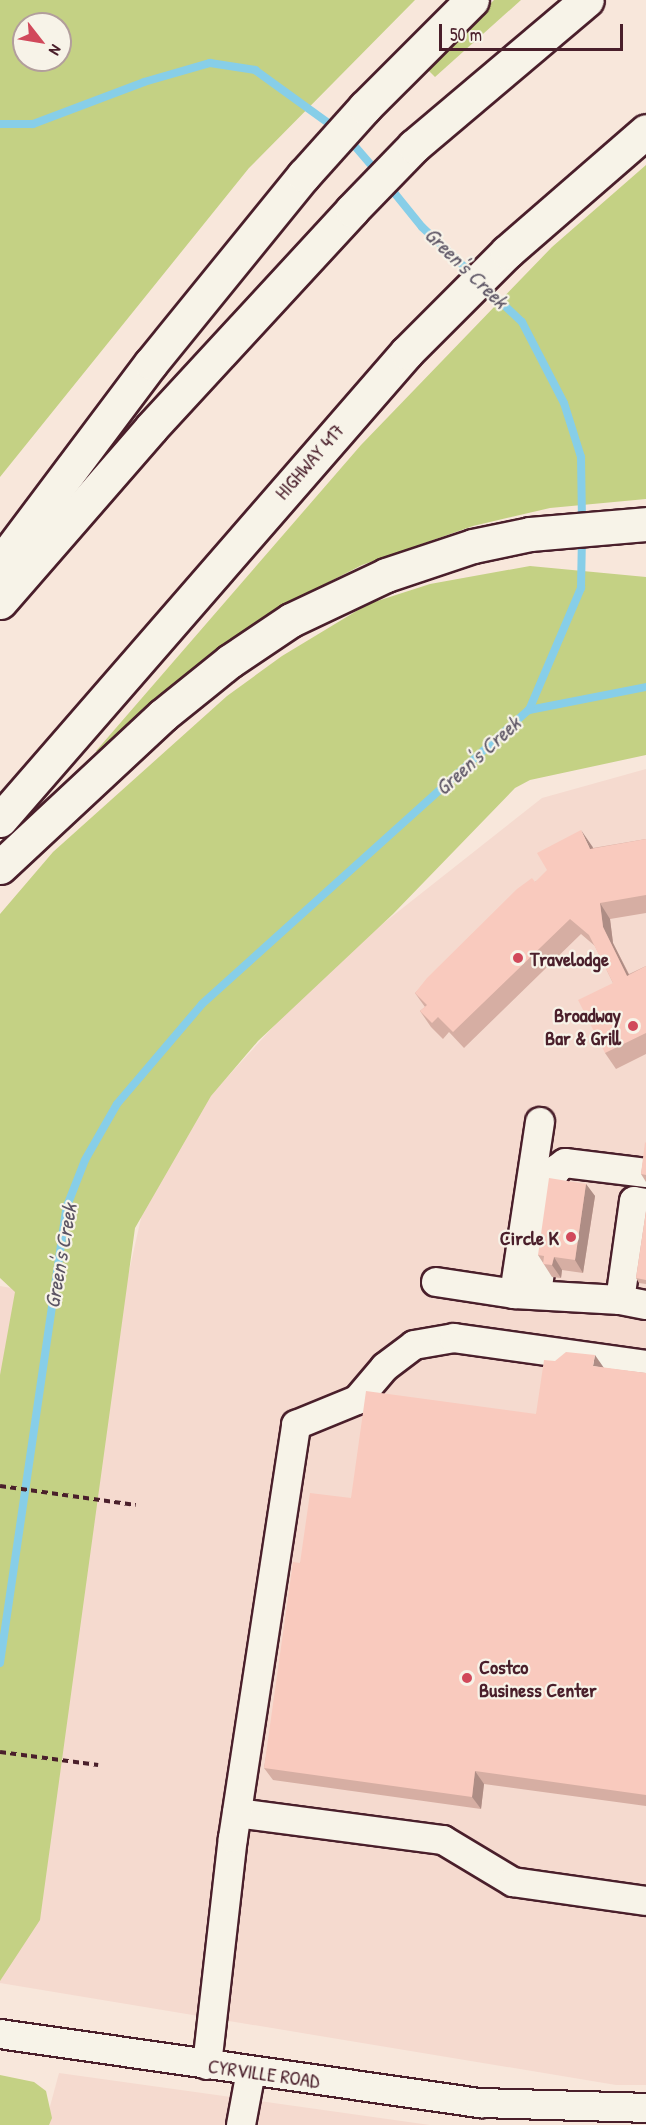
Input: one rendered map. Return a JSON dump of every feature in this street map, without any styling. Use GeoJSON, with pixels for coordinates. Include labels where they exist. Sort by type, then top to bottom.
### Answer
{"type":"FeatureCollection","features":[{"type":"Feature","properties":{"kind":"highway"},"geometry":{"type":"LineString","coordinates":[[0,564],[151,363],[304,175],[365,107],[472,0]]}},
{"type":"Feature","properties":{"kind":"highway"},"geometry":{"type":"LineString","coordinates":[[0,602],[151,428],[414,146],[587,0]]}},
{"type":"Feature","properties":{"kind":"highway","name":"HIGHWAY 417"},"geometry":{"type":"LineString","coordinates":[[0,820],[324,443],[439,318],[507,252],[646,131]]}},
{"type":"Feature","properties":{"kind":"highway"},"geometry":{"type":"LineString","coordinates":[[0,867],[134,740],[262,639],[325,603],[395,571],[473,546],[530,534],[640,524]]}},
{"type":"Feature","properties":{"kind":"street"},"geometry":{"type":"LineString","coordinates":[[525,1294],[540,1122]]}},
{"type":"Feature","properties":{"kind":"street"},"geometry":{"type":"LineString","coordinates":[[436,1282],[525,1294],[633,1302],[640,1202],[634,1172],[565,1163],[557,1168],[552,1178],[525,1294]]}},
{"type":"Feature","properties":{"kind":"street"},"geometry":{"type":"LineString","coordinates":[[207,2065],[237,1813],[296,1425],[357,1400],[385,1367],[414,1345],[454,1338],[646,1365]]}},
{"type":"Feature","properties":{"kind":"street"},"geometry":{"type":"LineString","coordinates":[[237,1813],[442,1840],[513,1882],[646,1901]]}},
{"type":"Feature","properties":{"kind":"street","name":"CYRVILLE ROAD"},"geometry":{"type":"LineString","coordinates":[[0,2034],[250,2071],[480,2114],[526,2116],[601,2125]]}},
{"type":"Feature","properties":{"kind":"street"},"geometry":{"type":"LineString","coordinates":[[241,2125],[250,2071]]}},
{"type":"Feature","properties":{"kind":"street","name":"CYRVILLE ROAD"},"geometry":{"type":"LineString","coordinates":[[526,2116],[646,2108]]}},
{"type":"Feature","properties":{"kind":"path"},"geometry":{"type":"LineString","coordinates":[[0,1486],[136,1505]]}},
{"type":"Feature","properties":{"kind":"path"},"geometry":{"type":"LineString","coordinates":[[0,1752],[98,1765]]}},
{"type":"Feature","properties":{"kind":"shaded area"},"geometry":{"type":"Polygon","coordinates":[[[646,769],[646,2085],[616,2085],[0,1983],[0,1286],[121,1307],[155,1156],[328,967],[542,798],[646,769]]]}},
{"type":"Feature","properties":{"kind":"shaded area"},"geometry":{"type":"Polygon","coordinates":[[[59,2073],[430,2125],[45,2125],[59,2073]]]}},
{"type":"Feature","properties":{"kind":"green space"},"geometry":{"type":"Polygon","coordinates":[[[0,0],[415,0],[249,168],[0,477],[0,0]]]}},
{"type":"Feature","properties":{"kind":"green space"},"geometry":{"type":"Polygon","coordinates":[[[494,0],[521,0],[435,77],[425,67],[494,0]]]}},
{"type":"Feature","properties":{"kind":"green space"},"geometry":{"type":"Polygon","coordinates":[[[646,165],[646,499],[550,508],[473,526],[362,565],[282,606],[229,641],[103,753],[96,751],[361,445],[552,247],[646,165]]]}},
{"type":"Feature","properties":{"kind":"green space"},"geometry":{"type":"Polygon","coordinates":[[[530,566],[646,577],[646,755],[530,780],[515,788],[393,914],[258,1041],[211,1096],[135,1228],[40,1920],[0,1981],[0,1375],[15,1292],[0,1278],[0,914],[53,852],[227,696],[282,656],[368,604],[430,584],[530,566]]]}},
{"type":"Feature","properties":{"kind":"green space"},"geometry":{"type":"Polygon","coordinates":[[[0,2075],[34,2082],[46,2091],[52,2118],[49,2125],[0,2125],[0,2075]]]}},
{"type":"Feature","properties":{"kind":"building","name":"Travelodge"},"geometry":{"type":"Polygon","coordinates":[[[581,830],[590,849],[646,839],[646,895],[600,903],[603,927],[627,976],[646,966],[646,1033],[605,1053],[578,1000],[613,983],[589,935],[570,919],[453,1032],[438,1017],[432,1023],[420,1011],[427,1005],[415,993],[427,978],[517,889],[532,878],[535,882],[547,870],[537,853],[581,830]]]}},
{"type":"Feature","properties":{"kind":"building"},"geometry":{"type":"Polygon","coordinates":[[[646,1143],[646,1175],[641,1174],[646,1143]]]}},
{"type":"Feature","properties":{"kind":"building","name":"Circle K"},"geometry":{"type":"Polygon","coordinates":[[[549,1178],[586,1184],[575,1260],[554,1257],[552,1265],[543,1264],[544,1256],[538,1255],[549,1178]]]}},
{"type":"Feature","properties":{"kind":"building"},"geometry":{"type":"Polygon","coordinates":[[[646,1211],[646,1280],[636,1278],[646,1211]]]}},
{"type":"Feature","properties":{"kind":"building","name":"Costco Business Center"},"geometry":{"type":"Polygon","coordinates":[[[566,1352],[595,1355],[593,1366],[646,1373],[646,1795],[475,1771],[472,1797],[264,1768],[293,1562],[300,1563],[310,1493],[351,1498],[366,1391],[536,1414],[544,1360],[555,1361],[566,1352]]]}},
{"type":"Feature","properties":{"kind":"waterway","name":"Green's Creek"},"geometry":{"type":"LineString","coordinates":[[0,124],[33,124],[144,82],[210,63],[255,70],[335,128]]}},
{"type":"Feature","properties":{"kind":"waterway","name":"Green's Creek"},"geometry":{"type":"LineString","coordinates":[[347,137],[378,173]]}},
{"type":"Feature","properties":{"kind":"waterway","name":"Green's Creek"},"geometry":{"type":"LineString","coordinates":[[388,185],[422,227],[474,276]]}},
{"type":"Feature","properties":{"kind":"waterway","name":"Green's Creek"},"geometry":{"type":"LineString","coordinates":[[485,287],[522,322],[564,403],[581,457],[582,522]]}},
{"type":"Feature","properties":{"kind":"waterway","name":"Green's Creek"},"geometry":{"type":"LineString","coordinates":[[0,1663],[67,1206],[85,1160],[117,1104],[202,1004],[529,710],[581,588],[582,537]]}},
{"type":"Feature","properties":{"kind":"waterway"},"geometry":{"type":"LineString","coordinates":[[529,710],[646,687]]}},
{"type":"Feature","properties":{"kind":"place","name":"Travelodge"},"geometry":{"type":"Point","coordinates":[518,958]}},
{"type":"Feature","properties":{"kind":"place","name":"Broadway Bar & Grill"},"geometry":{"type":"Point","coordinates":[633,1026]}},
{"type":"Feature","properties":{"kind":"place","name":"Circle K"},"geometry":{"type":"Point","coordinates":[571,1237]}},
{"type":"Feature","properties":{"kind":"place","name":"Costco Business Center"},"geometry":{"type":"Point","coordinates":[467,1678]}}]}
